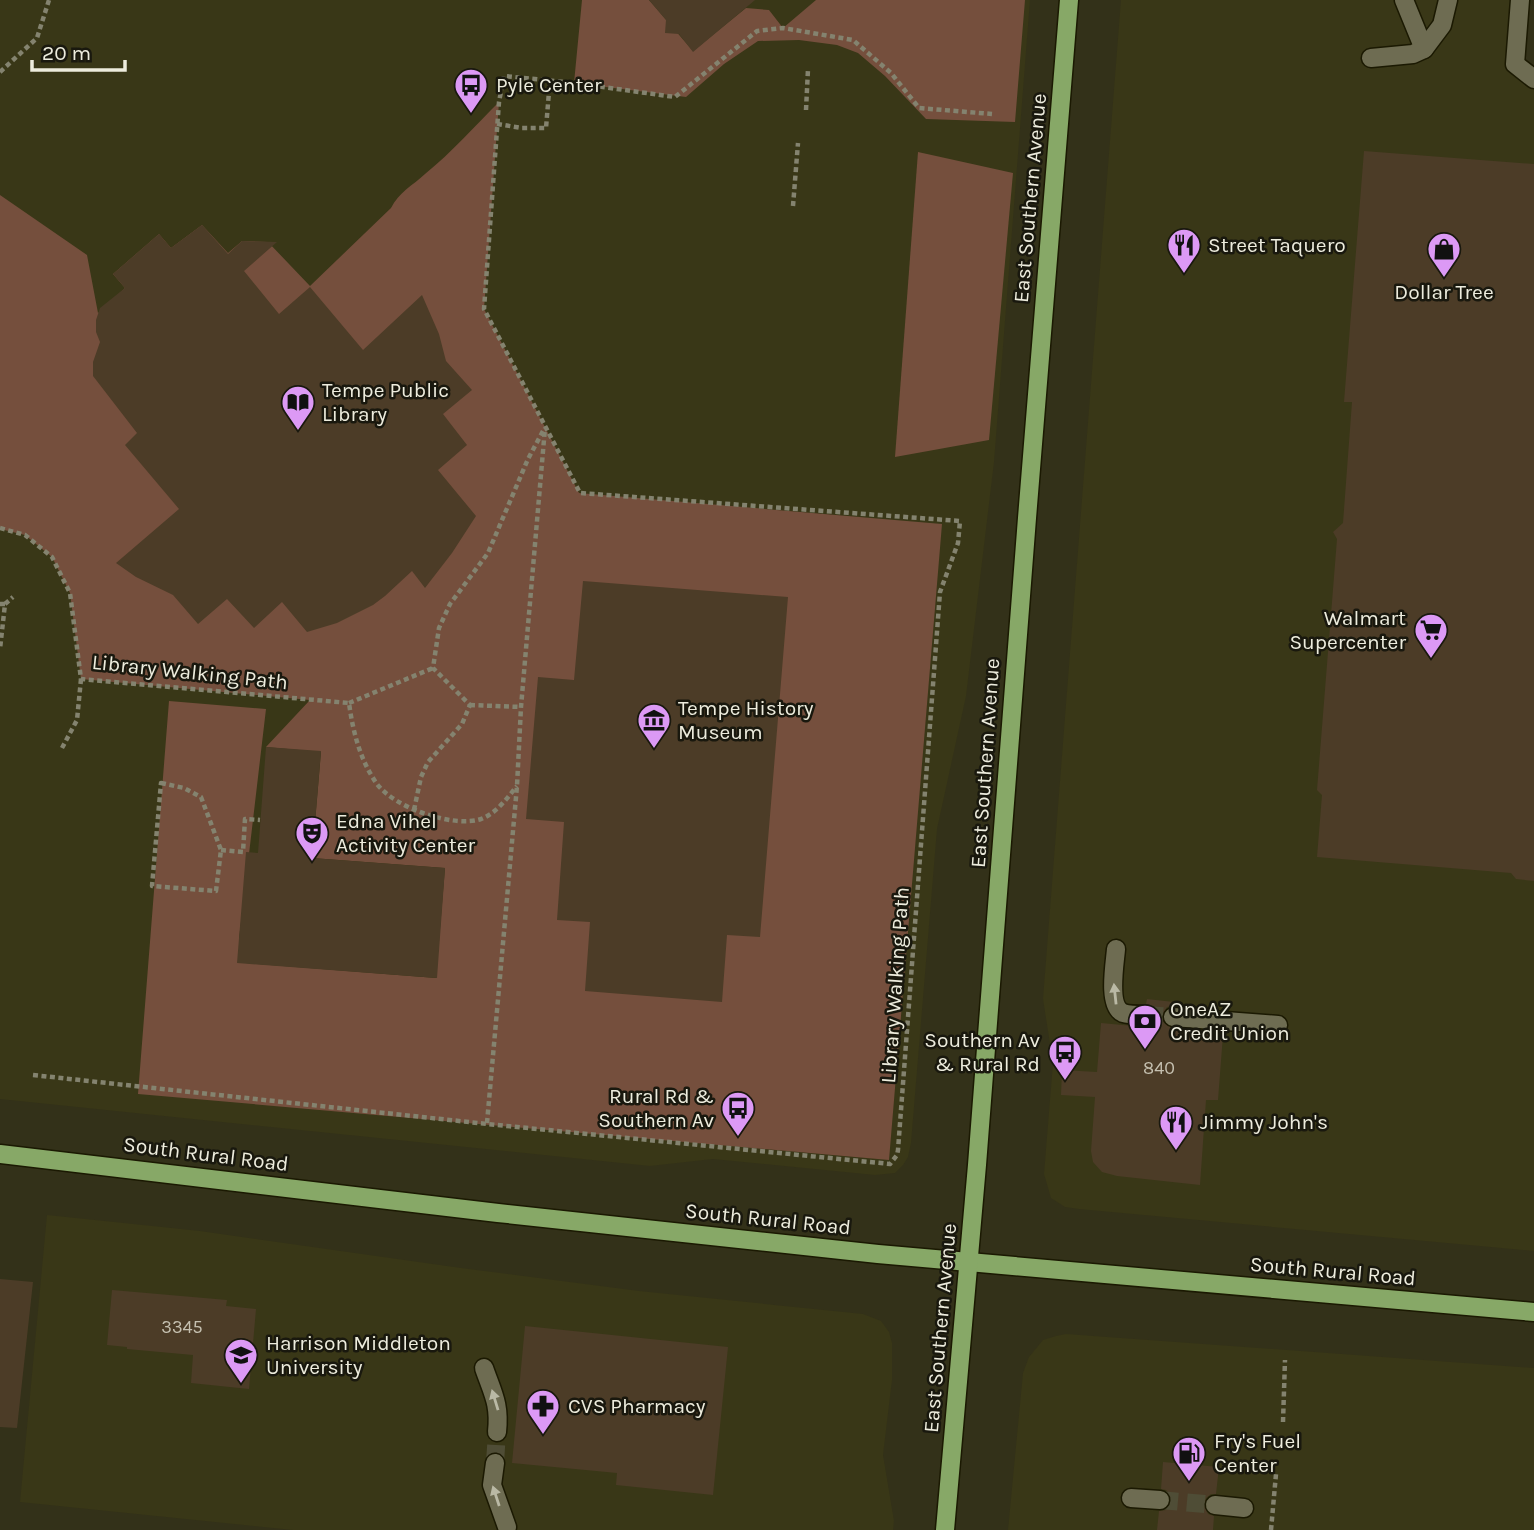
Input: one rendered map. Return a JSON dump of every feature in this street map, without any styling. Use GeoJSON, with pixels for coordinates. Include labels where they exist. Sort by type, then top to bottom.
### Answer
{"type":"FeatureCollection","features":[{"type":"Feature","properties":{"kind":"main road","name":"East Southern Avenue"},"geometry":{"type":"LineString","coordinates":[[945,1530],[969,1262],[1069,0]]}},
{"type":"Feature","properties":{"kind":"main road","name":"South Rural Road"},"geometry":{"type":"LineString","coordinates":[[0,1154],[498,1213],[878,1254],[1534,1312]]}},
{"type":"Feature","properties":{"kind":"lane"},"geometry":{"type":"LineString","coordinates":[[1404,0],[1424,48]]}},
{"type":"Feature","properties":{"kind":"lane"},"geometry":{"type":"LineString","coordinates":[[1371,58],[1413,54],[1424,48],[1442,25],[1448,0]]}},
{"type":"Feature","properties":{"kind":"lane"},"geometry":{"type":"LineString","coordinates":[[1520,0],[1515,64],[1534,79]]}},
{"type":"Feature","properties":{"kind":"lane"},"geometry":{"type":"LineString","coordinates":[[1116,949],[1113,990],[1115,1003],[1124,1013],[1145,1015]]}},
{"type":"Feature","properties":{"kind":"lane"},"geometry":{"type":"LineString","coordinates":[[1172,1017],[1278,1025]]}},
{"type":"Feature","properties":{"kind":"lane"},"geometry":{"type":"LineString","coordinates":[[484,1368],[497,1402],[497,1432]]}},
{"type":"Feature","properties":{"kind":"lane"},"geometry":{"type":"LineString","coordinates":[[495,1463],[492,1485],[507,1527]]}},
{"type":"Feature","properties":{"kind":"lane"},"geometry":{"type":"LineString","coordinates":[[1131,1498],[1160,1500]]}},
{"type":"Feature","properties":{"kind":"lane"},"geometry":{"type":"LineString","coordinates":[[1215,1505],[1244,1508]]}},
{"type":"Feature","properties":{"kind":"path"},"geometry":{"type":"LineString","coordinates":[[0,72],[37,38],[48,0]]}},
{"type":"Feature","properties":{"kind":"path","name":"Library Walking Path"},"geometry":{"type":"LineString","coordinates":[[487,1124],[890,1164],[897,1156],[940,592],[958,543],[960,521],[580,493],[484,309],[504,76],[675,97],[757,31],[783,28],[853,40],[891,73],[919,108],[992,114]]}},
{"type":"Feature","properties":{"kind":"path"},"geometry":{"type":"LineString","coordinates":[[806,110],[808,69]]}},
{"type":"Feature","properties":{"kind":"path"},"geometry":{"type":"LineString","coordinates":[[498,124],[545,128],[550,80]]}},
{"type":"Feature","properties":{"kind":"path"},"geometry":{"type":"LineString","coordinates":[[793,206],[797,143]]}},
{"type":"Feature","properties":{"kind":"path"},"geometry":{"type":"LineString","coordinates":[[433,667],[439,628],[450,604],[488,553],[545,427]]}},
{"type":"Feature","properties":{"kind":"path"},"geometry":{"type":"LineString","coordinates":[[33,1075],[487,1124],[545,427]]}},
{"type":"Feature","properties":{"kind":"path","name":"Library Walking Path"},"geometry":{"type":"LineString","coordinates":[[0,528],[24,535],[52,557],[70,593],[81,679],[349,703]]}},
{"type":"Feature","properties":{"kind":"path"},"geometry":{"type":"LineString","coordinates":[[0,649],[2,604],[13,597]]}},
{"type":"Feature","properties":{"kind":"path"},"geometry":{"type":"LineString","coordinates":[[433,667],[349,703],[352,730],[378,786],[397,802],[414,810],[460,820],[481,819],[501,805],[517,786]]}},
{"type":"Feature","properties":{"kind":"path"},"geometry":{"type":"LineString","coordinates":[[433,667],[470,705],[521,707]]}},
{"type":"Feature","properties":{"kind":"path"},"geometry":{"type":"LineString","coordinates":[[62,748],[77,720],[81,679]]}},
{"type":"Feature","properties":{"kind":"path"},"geometry":{"type":"LineString","coordinates":[[414,810],[421,777],[428,762],[461,724],[470,705]]}},
{"type":"Feature","properties":{"kind":"path"},"geometry":{"type":"LineString","coordinates":[[161,783],[184,788],[201,797],[221,850],[216,891],[152,886],[161,783]]}},
{"type":"Feature","properties":{"kind":"path"},"geometry":{"type":"LineString","coordinates":[[221,850],[243,852],[245,819],[260,820]]}},
{"type":"Feature","properties":{"kind":"path"},"geometry":{"type":"LineString","coordinates":[[1283,1422],[1285,1360]]}},
{"type":"Feature","properties":{"kind":"path"},"geometry":{"type":"LineString","coordinates":[[1271,1530],[1276,1475]]}},
{"type":"Feature","properties":{"kind":"shaded area"},"geometry":{"type":"Polygon","coordinates":[[[0,0],[1030,0],[994,462],[966,696],[937,829],[911,1143],[908,1157],[895,1173],[875,1175],[713,1159],[650,1166],[0,1099],[0,0]]]}},
{"type":"Feature","properties":{"kind":"shaded area"},"geometry":{"type":"Polygon","coordinates":[[[582,0],[649,0],[693,51],[746,8],[769,10],[783,28],[816,0],[1025,0],[1015,122],[926,119],[885,76],[858,53],[837,45],[799,40],[758,41],[724,64],[686,97],[574,83],[582,0]]]}},
{"type":"Feature","properties":{"kind":"shaded area"},"geometry":{"type":"Polygon","coordinates":[[[1121,0],[1520,0],[1515,64],[1534,79],[1534,1251],[1079,1209],[1065,1207],[1051,1198],[1044,1174],[1053,1063],[1043,999],[1121,0]]]}},
{"type":"Feature","properties":{"kind":"shaded area"},"geometry":{"type":"Polygon","coordinates":[[[499,102],[484,309],[579,493],[942,524],[889,1160],[138,1094],[169,701],[266,709],[239,939],[246,963],[436,978],[445,868],[312,858],[321,752],[266,747],[310,700],[81,679],[70,593],[52,557],[25,535],[0,529],[0,195],[87,255],[98,313],[125,288],[113,274],[159,234],[171,248],[202,225],[228,253],[242,241],[268,242],[310,286],[391,208],[402,193],[444,157],[499,102]]]}},
{"type":"Feature","properties":{"kind":"shaded area"},"geometry":{"type":"Polygon","coordinates":[[[918,152],[1013,173],[989,440],[895,457],[918,152]]]}},
{"type":"Feature","properties":{"kind":"shaded area"},"geometry":{"type":"Polygon","coordinates":[[[47,1215],[200,1231],[639,1291],[863,1314],[881,1321],[889,1332],[892,1343],[892,1380],[883,1455],[894,1521],[893,1530],[293,1530],[20,1502],[47,1215]]]}},
{"type":"Feature","properties":{"kind":"shaded area"},"geometry":{"type":"Polygon","coordinates":[[[1066,1334],[1534,1368],[1534,1530],[1008,1530],[1023,1373],[1029,1357],[1043,1340],[1066,1334]]]}},
{"type":"Feature","properties":{"kind":"building"},"geometry":{"type":"Polygon","coordinates":[[[649,0],[755,0],[693,52],[679,34],[665,33],[666,20],[649,0]]]}},
{"type":"Feature","properties":{"kind":"building","name":"Walmart Supercenter"},"geometry":{"type":"Polygon","coordinates":[[[1364,151],[1534,164],[1534,881],[1516,879],[1511,873],[1317,857],[1322,795],[1317,790],[1337,539],[1333,532],[1343,523],[1352,402],[1344,402],[1364,151]]]}},
{"type":"Feature","properties":{"kind":"building","name":"Tempe Public Library"},"geometry":{"type":"Polygon","coordinates":[[[202,225],[228,254],[242,241],[277,242],[244,271],[279,314],[310,287],[363,350],[422,295],[439,334],[446,361],[472,390],[443,414],[467,445],[438,470],[476,516],[425,588],[412,571],[373,605],[337,623],[307,632],[282,602],[254,628],[227,599],[198,624],[173,595],[136,577],[116,563],[179,509],[125,445],[137,433],[93,376],[93,362],[100,342],[96,332],[96,320],[100,308],[125,288],[113,274],[159,234],[171,248],[202,225]]]}},
{"type":"Feature","properties":{"kind":"building","name":"Tempe History Museum"},"geometry":{"type":"Polygon","coordinates":[[[583,581],[788,597],[760,937],[727,935],[722,1002],[585,991],[590,922],[557,920],[564,822],[526,819],[538,677],[574,680],[583,581]]]}},
{"type":"Feature","properties":{"kind":"building","name":"Edna Vihel Activity Center"},"geometry":{"type":"Polygon","coordinates":[[[266,747],[321,751],[312,858],[445,868],[437,978],[237,963],[246,852],[258,853],[266,747]]]}},
{"type":"Feature","properties":{"kind":"building"},"geometry":{"type":"Polygon","coordinates":[[[1147,999],[1174,1002],[1174,1006],[1167,1007],[1162,1015],[1163,1022],[1172,1028],[1171,1030],[1223,1035],[1218,1100],[1206,1100],[1200,1185],[1102,1172],[1093,1162],[1091,1151],[1095,1097],[1061,1095],[1062,1070],[1097,1072],[1101,1023],[1144,1027],[1154,1021],[1155,1010],[1146,1004],[1147,999]]]}},
{"type":"Feature","properties":{"kind":"building"},"geometry":{"type":"Polygon","coordinates":[[[0,1279],[33,1282],[17,1428],[0,1427],[0,1279]]]}},
{"type":"Feature","properties":{"kind":"building"},"geometry":{"type":"Polygon","coordinates":[[[112,1290],[227,1300],[226,1306],[256,1309],[249,1389],[191,1383],[193,1355],[107,1345],[112,1290]]]}},
{"type":"Feature","properties":{"kind":"building","name":"CVS Pharmacy"},"geometry":{"type":"Polygon","coordinates":[[[525,1326],[728,1347],[713,1495],[616,1485],[617,1473],[512,1463],[525,1326]]]}},
{"type":"Feature","properties":{"kind":"building","name":"Fry's Fuel Center"},"geometry":{"type":"Polygon","coordinates":[[[1163,1462],[1219,1467],[1216,1494],[1206,1498],[1204,1505],[1208,1514],[1214,1516],[1213,1530],[1157,1530],[1159,1511],[1166,1510],[1171,1501],[1170,1494],[1161,1489],[1163,1462]]]}},
{"type":"Feature","properties":{"kind":"tunnel"},"geometry":{"type":"LineString","coordinates":[[1145,1015],[1173,1017]]}},
{"type":"Feature","properties":{"kind":"tunnel"},"geometry":{"type":"LineString","coordinates":[[495,1463],[497,1432]]}},
{"type":"Feature","properties":{"kind":"tunnel"},"geometry":{"type":"LineString","coordinates":[[1160,1500],[1215,1505]]}},
{"type":"Feature","properties":{"kind":"place","name":"Pyle Center"},"geometry":{"type":"Point","coordinates":[471,115]}},
{"type":"Feature","properties":{"kind":"place","name":"Street Taquero"},"geometry":{"type":"Point","coordinates":[1184,275]}},
{"type":"Feature","properties":{"kind":"place","name":"Dollar Tree"},"geometry":{"type":"Point","coordinates":[1444,279]}},
{"type":"Feature","properties":{"kind":"place","name":"Tempe Public Library"},"geometry":{"type":"Point","coordinates":[298,432]}},
{"type":"Feature","properties":{"kind":"place","name":"Walmart Supercenter"},"geometry":{"type":"Point","coordinates":[1431,660]}},
{"type":"Feature","properties":{"kind":"place","name":"Tempe History Museum"},"geometry":{"type":"Point","coordinates":[654,750]}},
{"type":"Feature","properties":{"kind":"place","name":"Edna Vihel Activity Center"},"geometry":{"type":"Point","coordinates":[312,863]}},
{"type":"Feature","properties":{"kind":"place","name":"OneAZ Credit Union"},"geometry":{"type":"Point","coordinates":[1145,1051]}},
{"type":"Feature","properties":{"kind":"place","name":"Southern Av & Rural Rd"},"geometry":{"type":"Point","coordinates":[1065,1082]}},
{"type":"Feature","properties":{"kind":"place","name":"Rural Rd & Southern Av"},"geometry":{"type":"Point","coordinates":[738,1138]}},
{"type":"Feature","properties":{"kind":"place","name":"Jimmy John's"},"geometry":{"type":"Point","coordinates":[1176,1152]}},
{"type":"Feature","properties":{"kind":"place","name":"Harrison Middleton University"},"geometry":{"type":"Point","coordinates":[241,1385]}},
{"type":"Feature","properties":{"kind":"place","name":"CVS Pharmacy"},"geometry":{"type":"Point","coordinates":[543,1436]}},
{"type":"Feature","properties":{"kind":"place","name":"Fry's Fuel Center"},"geometry":{"type":"Point","coordinates":[1189,1483]}}]}
